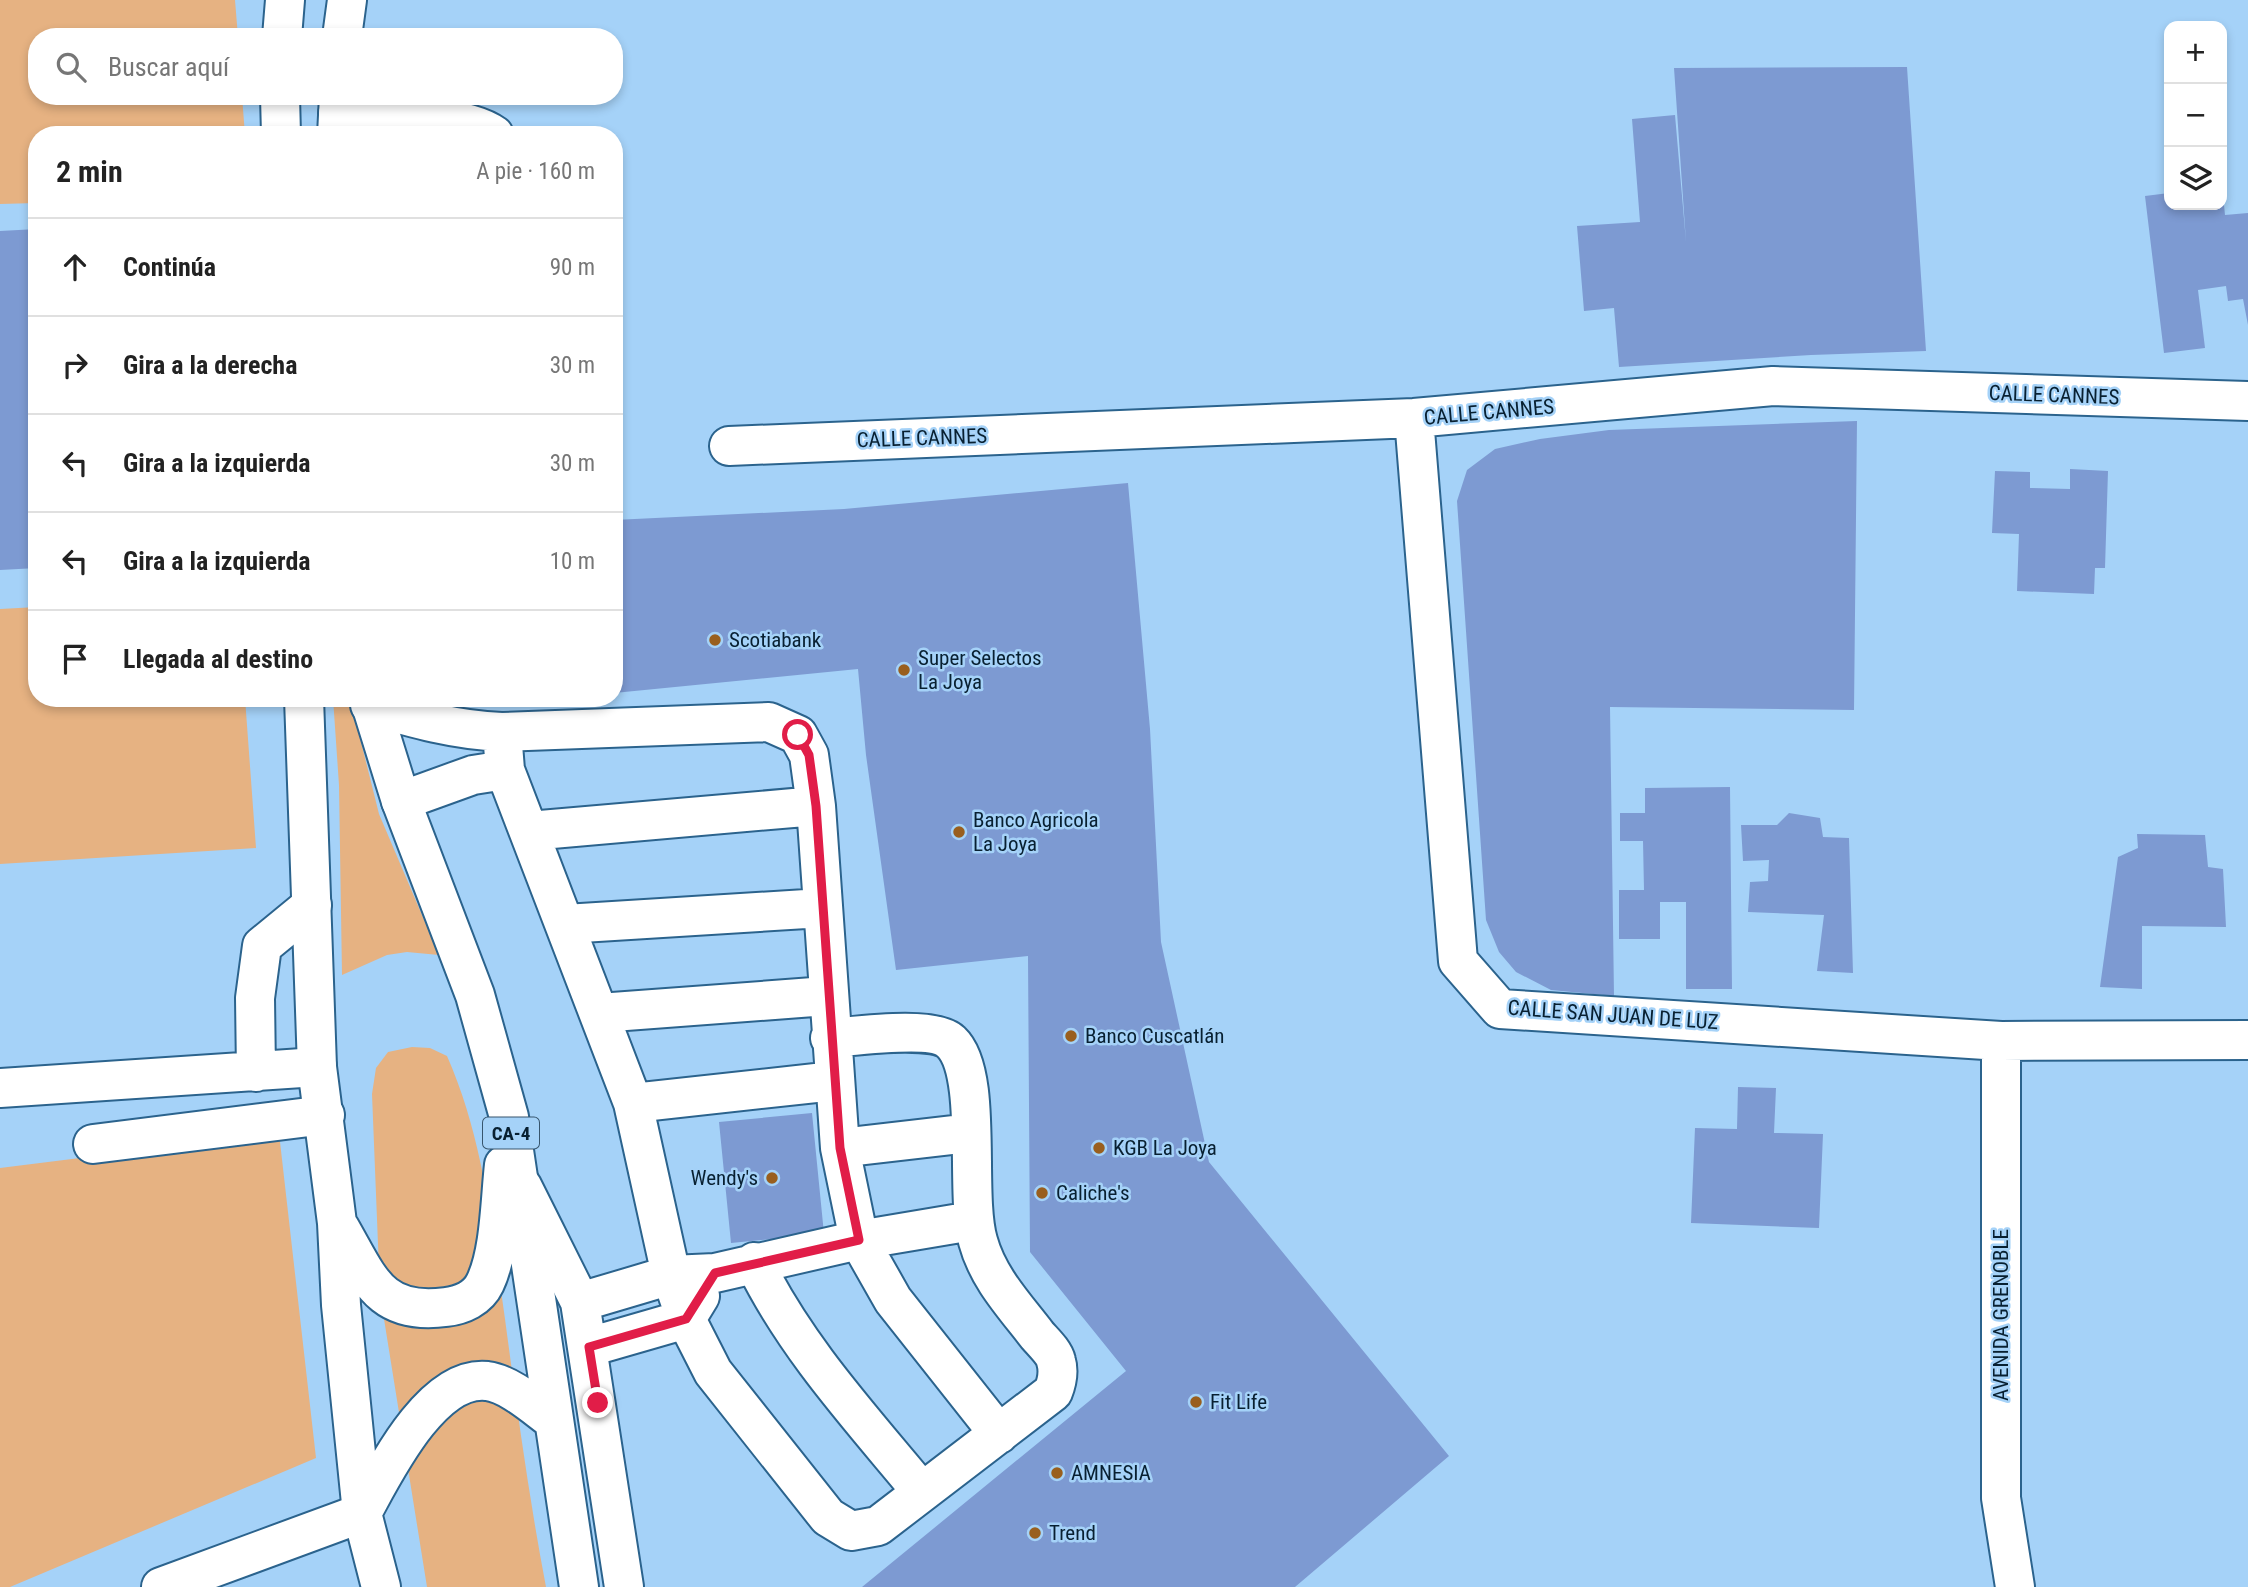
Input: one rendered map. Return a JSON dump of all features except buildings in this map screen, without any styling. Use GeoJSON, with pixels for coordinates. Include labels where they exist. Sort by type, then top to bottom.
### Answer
{"type":"FeatureCollection","features":[{"type":"Feature","properties":{"kind":"main road"},"geometry":{"type":"LineString","coordinates":[[283,28],[285,0]]}},
{"type":"Feature","properties":{"kind":"main road"},"geometry":{"type":"LineString","coordinates":[[280,105],[281,126]]}},
{"type":"Feature","properties":{"kind":"main road"},"geometry":{"type":"LineString","coordinates":[[338,115],[421,117],[483,126]]}},
{"type":"Feature","properties":{"kind":"main road","name":"CALLE CANNES"},"geometry":{"type":"LineString","coordinates":[[729,446],[1414,418],[1773,386],[2248,401]]}},
{"type":"Feature","properties":{"kind":"main road","name":"CALLE SAN JUAN DE LUZ"},"geometry":{"type":"LineString","coordinates":[[1414,418],[1458,961],[1500,1009],[2001,1041],[2248,1040]]}},
{"type":"Feature","properties":{"kind":"main road"},"geometry":{"type":"LineString","coordinates":[[304,707],[317,1068],[337,1223],[341,1306],[362,1513],[381,1587]]}},
{"type":"Feature","properties":{"kind":"main road","name":"CA-4"},"geometry":{"type":"LineString","coordinates":[[371,707],[401,801],[475,995],[509,1122],[579,1587]]}},
{"type":"Feature","properties":{"kind":"main road"},"geometry":{"type":"LineString","coordinates":[[384,707],[431,725],[502,732],[769,722],[798,735],[809,755],[816,806],[827,996],[840,1148],[859,1240],[893,1300],[999,1434]]}},
{"type":"Feature","properties":{"kind":"main road"},"geometry":{"type":"LineString","coordinates":[[502,732],[505,770],[633,1103],[671,1275],[686,1319],[713,1372],[828,1517],[851,1531],[878,1526],[1053,1392],[1058,1380],[1056,1359],[997,1283],[983,1260],[972,1221],[968,1084],[962,1061],[951,1041],[933,1033],[830,1038]]}},
{"type":"Feature","properties":{"kind":"main road"},"geometry":{"type":"LineString","coordinates":[[401,801],[473,775],[505,770]]}},
{"type":"Feature","properties":{"kind":"main road"},"geometry":{"type":"LineString","coordinates":[[529,831],[816,806]]}},
{"type":"Feature","properties":{"kind":"main road"},"geometry":{"type":"LineString","coordinates":[[256,1072],[255,998],[262,946],[312,905]]}},
{"type":"Feature","properties":{"kind":"main road"},"geometry":{"type":"LineString","coordinates":[[565,924],[822,908]]}},
{"type":"Feature","properties":{"kind":"main road"},"geometry":{"type":"LineString","coordinates":[[599,1013],[827,996]]}},
{"type":"Feature","properties":{"kind":"main road","name":"AVENIDA GRENOBLE"},"geometry":{"type":"LineString","coordinates":[[2001,1041],[2001,1498],[2015,1587]]}},
{"type":"Feature","properties":{"kind":"main road"},"geometry":{"type":"LineString","coordinates":[[0,1088],[317,1068]]}},
{"type":"Feature","properties":{"kind":"main road"},"geometry":{"type":"LineString","coordinates":[[633,1103],[834,1081]]}},
{"type":"Feature","properties":{"kind":"main road"},"geometry":{"type":"LineString","coordinates":[[93,1144],[325,1115]]}},
{"type":"Feature","properties":{"kind":"main road"},"geometry":{"type":"LineString","coordinates":[[337,1223],[366,1273],[379,1291],[394,1303],[427,1310],[452,1306],[478,1295],[491,1266],[509,1122]]}},
{"type":"Feature","properties":{"kind":"main road"},"geometry":{"type":"LineString","coordinates":[[840,1148],[970,1133]]}},
{"type":"Feature","properties":{"kind":"main road"},"geometry":{"type":"LineString","coordinates":[[519,1180],[580,1302],[624,1587]]}},
{"type":"Feature","properties":{"kind":"main road"},"geometry":{"type":"LineString","coordinates":[[580,1302],[671,1275],[715,1273],[859,1240],[972,1221]]}},
{"type":"Feature","properties":{"kind":"main road"},"geometry":{"type":"LineString","coordinates":[[754,1262],[775,1306],[798,1341],[922,1492]]}},
{"type":"Feature","properties":{"kind":"main road"},"geometry":{"type":"LineString","coordinates":[[589,1347],[686,1319],[715,1273]]}},
{"type":"Feature","properties":{"kind":"main road"},"geometry":{"type":"LineString","coordinates":[[161,1587],[362,1513],[391,1460],[421,1418],[443,1396],[470,1382],[489,1381],[510,1391],[553,1420]]}},
{"type":"Feature","properties":{"kind":"shaded area"},"geometry":{"type":"Polygon","coordinates":[[[0,0],[235,0],[237,28],[28,28],[28,105],[243,105],[244,126],[28,126],[28,203],[0,204],[0,0]]]}},
{"type":"Feature","properties":{"kind":"shaded area"},"geometry":{"type":"Polygon","coordinates":[[[28,607],[28,707],[246,707],[256,848],[0,864],[0,609],[28,607]]]}},
{"type":"Feature","properties":{"kind":"shaded area"},"geometry":{"type":"Polygon","coordinates":[[[334,707],[352,707],[379,814],[439,955],[407,952],[387,955],[342,975],[339,785],[334,707]]]}},
{"type":"Feature","properties":{"kind":"shaded area"},"geometry":{"type":"Polygon","coordinates":[[[412,1047],[430,1048],[447,1056],[460,1088],[478,1152],[491,1218],[546,1587],[427,1587],[380,1294],[372,1094],[376,1068],[388,1052],[412,1047]]]}},
{"type":"Feature","properties":{"kind":"shaded area"},"geometry":{"type":"Polygon","coordinates":[[[279,1133],[316,1458],[10,1587],[0,1587],[0,1168],[279,1133]]]}},
{"type":"Feature","properties":{"kind":"place","name":"Scotiabank"},"geometry":{"type":"Point","coordinates":[715,640]}},
{"type":"Feature","properties":{"kind":"place","name":"Super Selectos La Joya"},"geometry":{"type":"Point","coordinates":[904,670]}},
{"type":"Feature","properties":{"kind":"place","name":"Banco Agricola La Joya"},"geometry":{"type":"Point","coordinates":[959,832]}},
{"type":"Feature","properties":{"kind":"place","name":"Banco Cuscatlán"},"geometry":{"type":"Point","coordinates":[1071,1036]}},
{"type":"Feature","properties":{"kind":"place","name":"KGB La Joya"},"geometry":{"type":"Point","coordinates":[1099,1148]}},
{"type":"Feature","properties":{"kind":"place","name":"Wendy's"},"geometry":{"type":"Point","coordinates":[772,1178]}},
{"type":"Feature","properties":{"kind":"place","name":"Caliche's"},"geometry":{"type":"Point","coordinates":[1042,1193]}},
{"type":"Feature","properties":{"kind":"place","name":"Fit Life"},"geometry":{"type":"Point","coordinates":[1196,1402]}},
{"type":"Feature","properties":{"kind":"place","name":"AMNESIA"},"geometry":{"type":"Point","coordinates":[1057,1473]}},
{"type":"Feature","properties":{"kind":"place","name":"Trend"},"geometry":{"type":"Point","coordinates":[1035,1533]}},
{"type":"Feature","properties":{"kind":"route"},"geometry":{"type":"LineString","coordinates":[[598,1403],[589,1347],[686,1319],[715,1273],[859,1240],[847,1195],[840,1148],[827,996],[816,806],[809,755],[798,735]]}}]}
